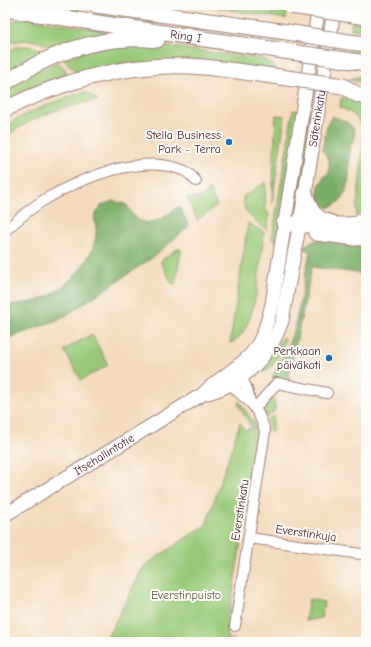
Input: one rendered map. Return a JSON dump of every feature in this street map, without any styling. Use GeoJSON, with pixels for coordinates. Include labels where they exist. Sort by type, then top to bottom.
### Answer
{"type":"FeatureCollection","features":[{"type":"Feature","properties":{"kind":"highway","name":"Ring I"},"geometry":{"type":"LineString","coordinates":[[96,5],[366,44]]}},
{"type":"Feature","properties":{"kind":"highway"},"geometry":{"type":"LineString","coordinates":[[171,5],[209,13],[239,17],[287,32]]}},
{"type":"Feature","properties":{"kind":"highway"},"geometry":{"type":"LineString","coordinates":[[288,5],[359,16]]}},
{"type":"Feature","properties":{"kind":"highway","name":"Ring I"},"geometry":{"type":"LineString","coordinates":[[5,9],[366,63]]}},
{"type":"Feature","properties":{"kind":"highway"},"geometry":{"type":"LineString","coordinates":[[5,84],[43,61],[65,51],[111,41],[138,39],[202,45],[240,44]]}},
{"type":"Feature","properties":{"kind":"highway"},"geometry":{"type":"LineString","coordinates":[[5,109],[26,98],[68,82],[140,67],[185,66],[209,68],[366,89]]}},
{"type":"Feature","properties":{"kind":"highway"},"geometry":{"type":"LineString","coordinates":[[343,86],[358,95],[366,96]]}},
{"type":"Feature","properties":{"kind":"highway"},"geometry":{"type":"LineString","coordinates":[[5,118],[26,98]]}},
{"type":"Feature","properties":{"kind":"highway"},"geometry":{"type":"LineString","coordinates":[[305,194],[313,214],[320,220],[338,225]]}},
{"type":"Feature","properties":{"kind":"highway"},"geometry":{"type":"LineString","coordinates":[[291,227],[358,224],[366,218]]}},
{"type":"Feature","properties":{"kind":"highway"},"geometry":{"type":"LineString","coordinates":[[291,227],[355,238],[366,237]]}},
{"type":"Feature","properties":{"kind":"main road","name":"Säterinkatu"},"geometry":{"type":"LineString","coordinates":[[291,227],[319,5]]}},
{"type":"Feature","properties":{"kind":"main road","name":"Säterinkatu"},"geometry":{"type":"LineString","coordinates":[[291,227],[305,194],[335,5]]}},
{"type":"Feature","properties":{"kind":"main road","name":"Itsehallintotie"},"geometry":{"type":"LineString","coordinates":[[5,515],[203,394],[219,391],[234,377],[257,346],[266,330],[291,227]]}},
{"type":"Feature","properties":{"kind":"street"},"geometry":{"type":"LineString","coordinates":[[5,231],[50,196],[73,185],[110,171],[126,167],[153,165],[186,172],[196,181]]}},
{"type":"Feature","properties":{"kind":"street","name":"Everstinkatu"},"geometry":{"type":"LineString","coordinates":[[234,377],[240,396],[252,405],[265,431],[235,626]]}},
{"type":"Feature","properties":{"kind":"street"},"geometry":{"type":"LineString","coordinates":[[252,405],[277,383],[327,393]]}},
{"type":"Feature","properties":{"kind":"street","name":"Everstinkuja"},"geometry":{"type":"LineString","coordinates":[[249,538],[361,554]]}},
{"type":"Feature","properties":{"kind":"green space"},"geometry":{"type":"Polygon","coordinates":[[[54,5],[80,8],[79,13],[54,9],[54,5]]]}},
{"type":"Feature","properties":{"kind":"green space"},"geometry":{"type":"Polygon","coordinates":[[[200,5],[244,5],[287,12],[286,19],[200,5]]]}},
{"type":"Feature","properties":{"kind":"green space"},"geometry":{"type":"Polygon","coordinates":[[[101,11],[155,19],[155,24],[100,16],[101,11]]]}},
{"type":"Feature","properties":{"kind":"green space"},"geometry":{"type":"Polygon","coordinates":[[[18,17],[115,32],[53,49],[47,45],[30,40],[18,41],[5,45],[5,19],[16,21],[18,17]]]}},
{"type":"Feature","properties":{"kind":"green space"},"geometry":{"type":"Polygon","coordinates":[[[176,22],[283,38],[282,43],[176,27],[176,22]]]}},
{"type":"Feature","properties":{"kind":"green space"},"geometry":{"type":"Polygon","coordinates":[[[352,22],[366,24],[366,31],[351,29],[352,22]]]}},
{"type":"Feature","properties":{"kind":"green space"},"geometry":{"type":"Polygon","coordinates":[[[156,45],[262,59],[273,65],[274,69],[123,63],[76,72],[64,59],[91,49],[156,45]]]}},
{"type":"Feature","properties":{"kind":"green space"},"geometry":{"type":"Polygon","coordinates":[[[29,46],[47,51],[5,78],[5,52],[17,47],[29,46]]]}},
{"type":"Feature","properties":{"kind":"green space"},"geometry":{"type":"Polygon","coordinates":[[[348,48],[366,50],[366,56],[348,53],[348,48]]]}},
{"type":"Feature","properties":{"kind":"green space"},"geometry":{"type":"Polygon","coordinates":[[[57,62],[65,69],[67,74],[30,88],[5,101],[5,92],[11,87],[30,75],[57,62]]]}},
{"type":"Feature","properties":{"kind":"green space"},"geometry":{"type":"Polygon","coordinates":[[[366,75],[366,82],[346,80],[366,75]]]}},
{"type":"Feature","properties":{"kind":"green space"},"geometry":{"type":"Polygon","coordinates":[[[85,92],[98,100],[73,105],[50,113],[27,123],[5,137],[5,126],[14,120],[44,106],[85,92]]]}},
{"type":"Feature","properties":{"kind":"green space"},"geometry":{"type":"Polygon","coordinates":[[[341,98],[366,101],[366,208],[356,217],[364,135],[361,125],[356,117],[345,109],[340,108],[341,98]]]}},
{"type":"Feature","properties":{"kind":"green space"},"geometry":{"type":"Polygon","coordinates":[[[293,110],[299,111],[277,242],[272,239],[293,110]]]}},
{"type":"Feature","properties":{"kind":"green space"},"geometry":{"type":"Polygon","coordinates":[[[310,113],[315,114],[299,209],[294,201],[310,113]]]}},
{"type":"Feature","properties":{"kind":"green space"},"geometry":{"type":"Polygon","coordinates":[[[276,115],[285,116],[272,204],[276,115]]]}},
{"type":"Feature","properties":{"kind":"green space"},"geometry":{"type":"Polygon","coordinates":[[[332,116],[344,120],[349,124],[353,128],[354,134],[350,149],[349,175],[346,192],[342,199],[336,204],[327,208],[320,199],[318,190],[325,176],[329,172],[329,160],[322,149],[327,126],[332,116]]]}},
{"type":"Feature","properties":{"kind":"green space"},"geometry":{"type":"Polygon","coordinates":[[[266,182],[265,207],[269,215],[267,230],[250,216],[243,203],[243,197],[266,182]]]}},
{"type":"Feature","properties":{"kind":"green space"},"geometry":{"type":"Polygon","coordinates":[[[209,189],[217,206],[197,220],[187,198],[200,197],[209,189]]]}},
{"type":"Feature","properties":{"kind":"green space"},"geometry":{"type":"Polygon","coordinates":[[[113,201],[126,204],[134,216],[140,221],[146,222],[158,220],[179,206],[189,226],[152,258],[62,318],[5,340],[5,305],[42,299],[69,281],[84,264],[94,245],[96,226],[94,217],[102,205],[113,201]]]}},
{"type":"Feature","properties":{"kind":"green space"},"geometry":{"type":"Polygon","coordinates":[[[248,223],[264,232],[259,276],[252,311],[247,326],[239,337],[230,343],[248,223]]]}},
{"type":"Feature","properties":{"kind":"green space"},"geometry":{"type":"Polygon","coordinates":[[[322,240],[366,246],[366,274],[312,267],[288,381],[278,378],[274,379],[272,377],[288,346],[295,327],[310,251],[301,248],[312,241],[322,240]]]}},
{"type":"Feature","properties":{"kind":"green space"},"geometry":{"type":"Polygon","coordinates":[[[177,249],[180,249],[181,251],[175,284],[172,283],[161,261],[177,249]]]}},
{"type":"Feature","properties":{"kind":"green space"},"geometry":{"type":"Polygon","coordinates":[[[92,334],[108,365],[81,380],[64,350],[92,334]]]}},
{"type":"Feature","properties":{"kind":"green space"},"geometry":{"type":"Polygon","coordinates":[[[283,337],[285,339],[277,359],[271,368],[263,372],[259,369],[283,337]]]}},
{"type":"Feature","properties":{"kind":"green space"},"geometry":{"type":"Polygon","coordinates":[[[270,399],[274,401],[275,409],[273,413],[266,417],[263,409],[270,399]]]}},
{"type":"Feature","properties":{"kind":"green space"},"geometry":{"type":"Polygon","coordinates":[[[239,401],[255,424],[251,427],[238,404],[239,401]]]}},
{"type":"Feature","properties":{"kind":"green space"},"geometry":{"type":"Polygon","coordinates":[[[273,416],[272,432],[270,432],[267,420],[273,416]]]}},
{"type":"Feature","properties":{"kind":"green space","name":"Everstinpuisto"},"geometry":{"type":"Polygon","coordinates":[[[240,423],[245,430],[256,427],[258,433],[226,637],[229,637],[228,642],[105,642],[144,566],[206,525],[240,423]]]}},
{"type":"Feature","properties":{"kind":"green space"},"geometry":{"type":"Polygon","coordinates":[[[309,599],[324,602],[321,618],[305,621],[309,599]]]}},
{"type":"Feature","properties":{"kind":"place","name":"Stella Business Park - Terra"},"geometry":{"type":"Point","coordinates":[229,142]}},
{"type":"Feature","properties":{"kind":"place","name":"Perkkaan päiväkoti"},"geometry":{"type":"Point","coordinates":[329,358]}}]}
